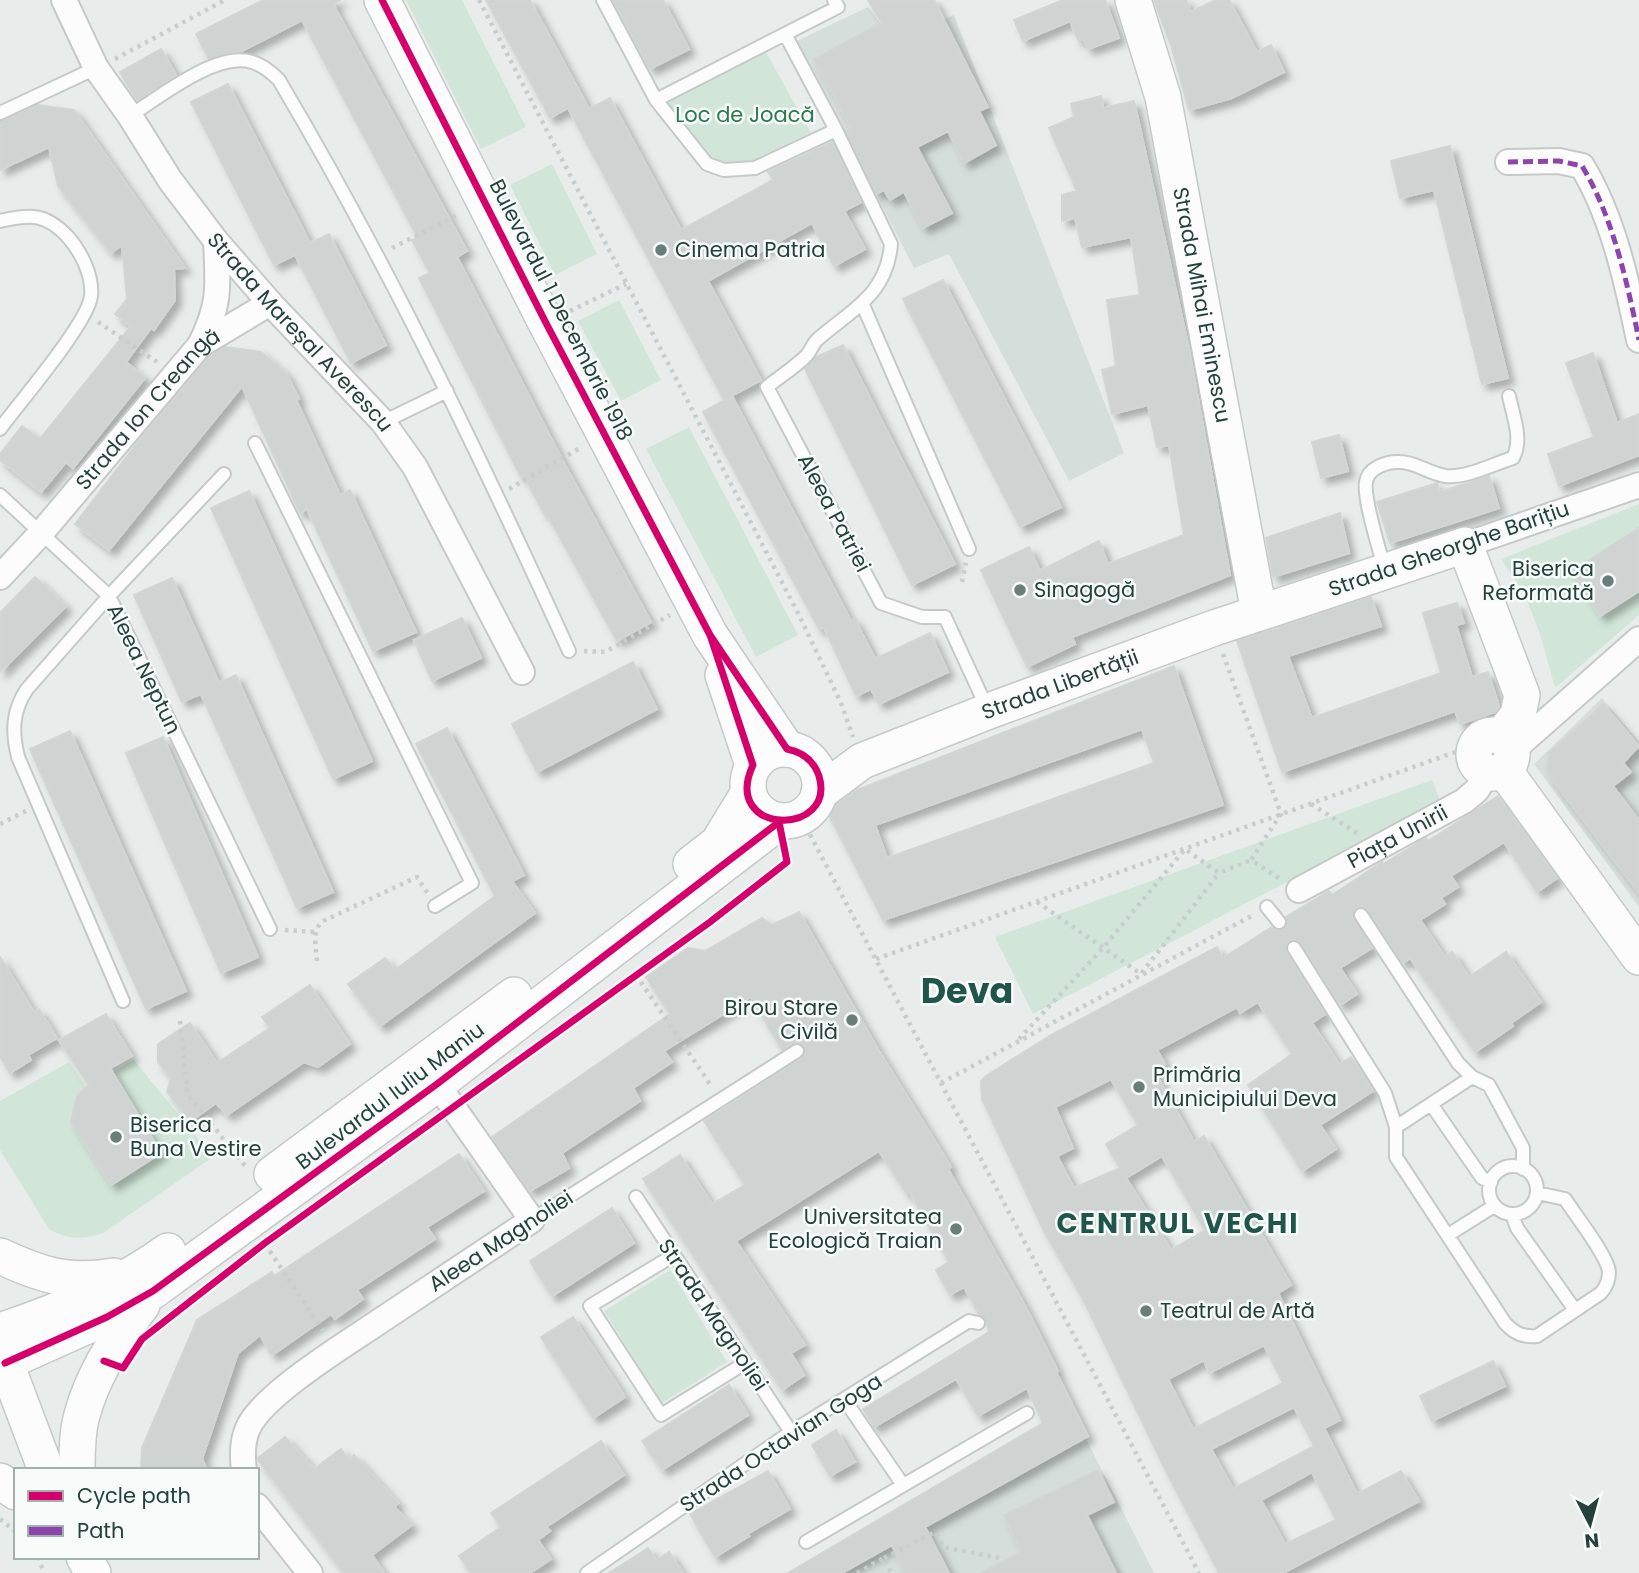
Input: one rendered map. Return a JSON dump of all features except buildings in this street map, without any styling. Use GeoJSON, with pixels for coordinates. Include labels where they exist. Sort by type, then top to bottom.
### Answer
{"type":"FeatureCollection","features":[{"type":"Feature","properties":{"kind":"street","name":"Strada Mareșal Averescu"},"geometry":{"type":"LineString","coordinates":[[64,0],[96,68],[170,180],[216,241],[270,303],[383,422],[415,467],[522,673]]}},
{"type":"Feature","properties":{"kind":"street","name":"Bulevardul 1 Decembrie 1918"},"geometry":{"type":"LineString","coordinates":[[382,0],[546,323],[710,635]]}},
{"type":"Feature","properties":{"kind":"street","name":"Strada Mihai Eminescu"},"geometry":{"type":"LineString","coordinates":[[1133,0],[1163,97],[1259,612]]}},
{"type":"Feature","properties":{"kind":"street"},"geometry":{"type":"LineString","coordinates":[[1508,162],[1559,161],[1582,166],[1597,190],[1624,276],[1639,340]]}},
{"type":"Feature","properties":{"kind":"street"},"geometry":{"type":"LineString","coordinates":[[200,345],[212,320],[218,291],[216,241]]}},
{"type":"Feature","properties":{"kind":"street","name":"Strada Ion Creangă"},"geometry":{"type":"LineString","coordinates":[[0,577],[43,532],[200,345],[270,303]]}},
{"type":"Feature","properties":{"kind":"street","name":"Strada Gheorghe Barițiu"},"geometry":{"type":"LineString","coordinates":[[1259,612],[1639,485]]}},
{"type":"Feature","properties":{"kind":"street"},"geometry":{"type":"LineString","coordinates":[[1465,545],[1522,695],[1518,715],[1496,755]]}},
{"type":"Feature","properties":{"kind":"street","name":"Strada Libertății"},"geometry":{"type":"LineString","coordinates":[[751,780],[768,752],[800,789],[862,761],[989,711],[1259,612]]}},
{"type":"Feature","properties":{"kind":"street"},"geometry":{"type":"LineString","coordinates":[[710,635],[800,789],[760,813],[751,780],[710,635]]}},
{"type":"Feature","properties":{"kind":"street"},"geometry":{"type":"LineString","coordinates":[[1496,755],[1639,639]]}},
{"type":"Feature","properties":{"kind":"street"},"geometry":{"type":"LineString","coordinates":[[1496,755],[1639,957]]}},
{"type":"Feature","properties":{"kind":"street","name":"Piața Unirii"},"geometry":{"type":"LineString","coordinates":[[1299,890],[1337,875],[1367,853],[1464,801],[1477,790],[1496,755]]}},
{"type":"Feature","properties":{"kind":"street","name":"Bulevardul Iuliu Maniu"},"geometry":{"type":"LineString","coordinates":[[146,1282],[260,1184],[702,856],[718,842],[751,780]]}},
{"type":"Feature","properties":{"kind":"street","name":"Bulevardul Iuliu Maniu"},"geometry":{"type":"LineString","coordinates":[[1,1352],[46,1316],[146,1282],[437,1084],[800,789]]}},
{"type":"Feature","properties":{"kind":"street"},"geometry":{"type":"LineString","coordinates":[[437,1084],[532,1220]]}},
{"type":"Feature","properties":{"kind":"street","name":"Aleea Magnoliei"},"geometry":{"type":"LineString","coordinates":[[244,1466],[242,1447],[248,1427],[262,1408],[283,1389],[532,1220]]}},
{"type":"Feature","properties":{"kind":"street"},"geometry":{"type":"LineString","coordinates":[[0,1256],[56,1278],[146,1282],[104,1360],[82,1415],[77,1468]]}},
{"type":"Feature","properties":{"kind":"street"},"geometry":{"type":"LineString","coordinates":[[1,1352],[45,1468]]}},
{"type":"Feature","properties":{"kind":"street"},"geometry":{"type":"LineString","coordinates":[[259,1509],[310,1573]]}},
{"type":"Feature","properties":{"kind":"lane"},"geometry":{"type":"LineString","coordinates":[[603,0],[656,100],[707,164],[724,170],[755,169],[836,130]]}},
{"type":"Feature","properties":{"kind":"lane"},"geometry":{"type":"LineString","coordinates":[[656,100],[838,7],[834,0]]}},
{"type":"Feature","properties":{"kind":"lane","name":"Aleea Patriei"},"geometry":{"type":"LineString","coordinates":[[785,34],[836,130],[891,244],[890,258],[882,280],[849,317],[814,342],[808,355],[767,387],[881,603],[922,617],[945,617],[989,711]]}},
{"type":"Feature","properties":{"kind":"lane"},"geometry":{"type":"LineString","coordinates":[[130,116],[187,80],[225,62],[253,62],[268,69],[283,87],[378,255],[447,391],[569,651]]}},
{"type":"Feature","properties":{"kind":"lane"},"geometry":{"type":"LineString","coordinates":[[0,113],[96,68]]}},
{"type":"Feature","properties":{"kind":"lane"},"geometry":{"type":"LineString","coordinates":[[0,221],[28,215],[56,224],[76,246],[87,270],[91,296],[85,314],[0,429]]}},
{"type":"Feature","properties":{"kind":"lane"},"geometry":{"type":"LineString","coordinates":[[862,303],[969,549]]}},
{"type":"Feature","properties":{"kind":"lane"},"geometry":{"type":"LineString","coordinates":[[383,422],[447,391]]}},
{"type":"Feature","properties":{"kind":"lane"},"geometry":{"type":"LineString","coordinates":[[1385,571],[1366,495],[1366,480],[1372,469],[1399,462],[1452,476],[1513,458],[1518,440],[1509,396]]}},
{"type":"Feature","properties":{"kind":"lane"},"geometry":{"type":"LineString","coordinates":[[255,443],[472,883],[435,906]]}},
{"type":"Feature","properties":{"kind":"lane"},"geometry":{"type":"LineString","coordinates":[[0,495],[109,596],[225,474]]}},
{"type":"Feature","properties":{"kind":"lane","name":"Aleea Neptun"},"geometry":{"type":"LineString","coordinates":[[123,1001],[18,757],[13,737],[18,703],[27,689],[109,596],[270,929]]}},
{"type":"Feature","properties":{"kind":"lane"},"geometry":{"type":"LineString","coordinates":[[1268,907],[1279,922]]}},
{"type":"Feature","properties":{"kind":"lane"},"geometry":{"type":"LineString","coordinates":[[1361,915],[1458,1063],[1472,1077],[1489,1085],[1524,1148],[1523,1169]]}},
{"type":"Feature","properties":{"kind":"lane"},"geometry":{"type":"LineString","coordinates":[[1294,948],[1385,1093],[1396,1127],[1396,1157],[1505,1323],[1517,1334],[1526,1337],[1537,1336],[1601,1293],[1606,1287],[1609,1273],[1608,1265],[1565,1199],[1537,1193]]}},
{"type":"Feature","properties":{"kind":"lane","name":"Aleea Magnoliei"},"geometry":{"type":"LineString","coordinates":[[532,1220],[797,1051]]}},
{"type":"Feature","properties":{"kind":"lane"},"geometry":{"type":"LineString","coordinates":[[1396,1127],[1472,1077]]}},
{"type":"Feature","properties":{"kind":"lane"},"geometry":{"type":"LineString","coordinates":[[1431,1104],[1482,1178],[1491,1182]]}},
{"type":"Feature","properties":{"kind":"lane"},"geometry":{"type":"LineString","coordinates":[[1514,1166],[1523,1169],[1536,1183],[1537,1193],[1530,1207],[1524,1212],[1512,1214],[1501,1211],[1494,1206],[1490,1198],[1491,1182],[1496,1173],[1504,1168],[1514,1166]]}},
{"type":"Feature","properties":{"kind":"lane","name":"Strada Magnoliei"},"geometry":{"type":"LineString","coordinates":[[636,1198],[791,1432]]}},
{"type":"Feature","properties":{"kind":"lane"},"geometry":{"type":"LineString","coordinates":[[1448,1235],[1494,1206]]}},
{"type":"Feature","properties":{"kind":"lane"},"geometry":{"type":"LineString","coordinates":[[1512,1214],[1517,1228],[1575,1310]]}},
{"type":"Feature","properties":{"kind":"lane"},"geometry":{"type":"LineString","coordinates":[[674,1255],[590,1306],[661,1415],[745,1363]]}},
{"type":"Feature","properties":{"kind":"lane","name":"Strada Octavian Goga"},"geometry":{"type":"LineString","coordinates":[[587,1573],[791,1432],[969,1321],[978,1323]]}},
{"type":"Feature","properties":{"kind":"lane"},"geometry":{"type":"LineString","coordinates":[[844,1399],[903,1485]]}},
{"type":"Feature","properties":{"kind":"lane"},"geometry":{"type":"LineString","coordinates":[[806,1542],[1027,1413]]}},
{"type":"Feature","properties":{"kind":"path"},"geometry":{"type":"LineString","coordinates":[[96,68],[225,0]]}},
{"type":"Feature","properties":{"kind":"path"},"geometry":{"type":"LineString","coordinates":[[479,0],[798,613],[841,703],[862,761]]}},
{"type":"Feature","properties":{"kind":"path"},"geometry":{"type":"LineString","coordinates":[[378,255],[485,201]]}},
{"type":"Feature","properties":{"kind":"path"},"geometry":{"type":"LineString","coordinates":[[546,323],[626,284]]}},
{"type":"Feature","properties":{"kind":"path"},"geometry":{"type":"LineString","coordinates":[[85,314],[176,374]]}},
{"type":"Feature","properties":{"kind":"path"},"geometry":{"type":"LineString","coordinates":[[498,495],[605,433]]}},
{"type":"Feature","properties":{"kind":"path"},"geometry":{"type":"LineString","coordinates":[[569,651],[605,652],[693,603]]}},
{"type":"Feature","properties":{"kind":"path"},"geometry":{"type":"LineString","coordinates":[[1214,628],[1282,814]]}},
{"type":"Feature","properties":{"kind":"path"},"geometry":{"type":"LineString","coordinates":[[876,959],[1310,804],[1496,755]]}},
{"type":"Feature","properties":{"kind":"path"},"geometry":{"type":"LineString","coordinates":[[800,789],[876,959],[1199,1573]]}},
{"type":"Feature","properties":{"kind":"path"},"geometry":{"type":"LineString","coordinates":[[0,824],[39,804]]}},
{"type":"Feature","properties":{"kind":"path"},"geometry":{"type":"LineString","coordinates":[[1310,804],[1356,832],[1367,853]]}},
{"type":"Feature","properties":{"kind":"path"},"geometry":{"type":"LineString","coordinates":[[1141,974],[1219,873],[1251,860],[1282,814]]}},
{"type":"Feature","properties":{"kind":"path"},"geometry":{"type":"LineString","coordinates":[[1185,849],[1219,873]]}},
{"type":"Feature","properties":{"kind":"path"},"geometry":{"type":"LineString","coordinates":[[1016,1043],[1103,948],[1185,849]]}},
{"type":"Feature","properties":{"kind":"path"},"geometry":{"type":"LineString","coordinates":[[1251,860],[1299,890]]}},
{"type":"Feature","properties":{"kind":"path"},"geometry":{"type":"LineString","coordinates":[[317,961],[316,933],[321,922],[417,877],[435,906]]}},
{"type":"Feature","properties":{"kind":"path"},"geometry":{"type":"LineString","coordinates":[[1037,902],[1141,974]]}},
{"type":"Feature","properties":{"kind":"path"},"geometry":{"type":"LineString","coordinates":[[941,1083],[1268,907]]}},
{"type":"Feature","properties":{"kind":"path"},"geometry":{"type":"LineString","coordinates":[[270,929],[316,933]]}},
{"type":"Feature","properties":{"kind":"path"},"geometry":{"type":"LineString","coordinates":[[625,983],[646,967]]}},
{"type":"Feature","properties":{"kind":"path"},"geometry":{"type":"LineString","coordinates":[[636,975],[720,1100]]}},
{"type":"Feature","properties":{"kind":"path"},"geometry":{"type":"LineString","coordinates":[[180,1021],[188,1095],[260,1184]]}},
{"type":"Feature","properties":{"kind":"path"},"geometry":{"type":"LineString","coordinates":[[254,1251],[275,1236]]}},
{"type":"Feature","properties":{"kind":"path"},"geometry":{"type":"LineString","coordinates":[[265,1243],[336,1351]]}},
{"type":"Feature","properties":{"kind":"path"},"geometry":{"type":"LineString","coordinates":[[0,1519],[14,1530]]}},
{"type":"Feature","properties":{"kind":"path"},"geometry":{"type":"LineString","coordinates":[[857,1573],[935,1532],[944,1547],[999,1558]]}},
{"type":"Feature","properties":{"kind":"path"},"geometry":{"type":"LineString","coordinates":[[884,1558],[891,1573]]}},
{"type":"Feature","properties":{"kind":"shaded area"},"geometry":{"type":"Polygon","coordinates":[[[868,0],[935,0],[938,6],[886,30],[894,42],[954,15],[1124,453],[1069,481],[949,254],[914,268],[797,41],[868,7],[884,28],[868,0]]]}},
{"type":"Feature","properties":{"kind":"shaded area"},"geometry":{"type":"Polygon","coordinates":[[[1602,698],[1639,742],[1639,907],[1534,764],[1602,698]]]}},
{"type":"Feature","properties":{"kind":"shaded area"},"geometry":{"type":"Polygon","coordinates":[[[1086,1439],[1154,1573],[844,1573],[1086,1439]]]}},
{"type":"Feature","properties":{"kind":"green space"},"geometry":{"type":"Polygon","coordinates":[[[406,0],[462,0],[526,127],[481,149],[406,0]]]}},
{"type":"Feature","properties":{"kind":"green space","name":"Loc de Joacă"},"geometry":{"type":"Polygon","coordinates":[[[766,52],[812,135],[748,165],[734,167],[710,160],[661,100],[766,52]]]}},
{"type":"Feature","properties":{"kind":"green space"},"geometry":{"type":"Polygon","coordinates":[[[552,164],[597,254],[555,275],[510,185],[552,164]]]}},
{"type":"Feature","properties":{"kind":"green space"},"geometry":{"type":"Polygon","coordinates":[[[619,300],[661,380],[621,401],[578,321],[619,300]]]}},
{"type":"Feature","properties":{"kind":"green space"},"geometry":{"type":"Polygon","coordinates":[[[689,427],[798,635],[756,657],[646,449],[689,427]]]}},
{"type":"Feature","properties":{"kind":"green space"},"geometry":{"type":"Polygon","coordinates":[[[1639,504],[1639,615],[1555,688],[1541,637],[1525,595],[1501,559],[1639,504]]]}},
{"type":"Feature","properties":{"kind":"green space"},"geometry":{"type":"Polygon","coordinates":[[[1432,780],[1441,802],[1033,1014],[995,937],[1432,780]]]}},
{"type":"Feature","properties":{"kind":"green space"},"geometry":{"type":"Polygon","coordinates":[[[134,1060],[213,1157],[103,1233],[76,1238],[56,1233],[49,1229],[0,1150],[0,1101],[69,1062],[86,1087],[134,1060]]]}},
{"type":"Feature","properties":{"kind":"green space"},"geometry":{"type":"Polygon","coordinates":[[[670,1270],[727,1362],[662,1403],[604,1311],[670,1270]]]}},
{"type":"Feature","properties":{"kind":"marked path"},"geometry":{"type":"LineString","coordinates":[[1508,162],[1559,161],[1582,166],[1610,228],[1624,273],[1639,340]]}},
{"type":"Feature","properties":{"kind":"cycle path"},"geometry":{"type":"LineString","coordinates":[[382,0],[546,323],[710,635],[787,749],[807,758],[817,771],[820,796],[812,810],[797,818],[780,820],[764,816],[752,805],[747,788],[753,765],[710,635]]}},
{"type":"Feature","properties":{"kind":"cycle path"},"geometry":{"type":"LineString","coordinates":[[104,1361],[123,1368],[142,1339],[265,1243],[710,922],[787,862],[779,822]]}},
{"type":"Feature","properties":{"kind":"cycle path"},"geometry":{"type":"LineString","coordinates":[[5,1363],[107,1317],[153,1291],[437,1084],[779,822]]}},
{"type":"Feature","properties":{"kind":"place","name":"Cinema Patria"},"geometry":{"type":"Point","coordinates":[661,250]}},
{"type":"Feature","properties":{"kind":"place","name":"Biserica Reformată"},"geometry":{"type":"Point","coordinates":[1608,581]}},
{"type":"Feature","properties":{"kind":"place","name":"Sinagogă"},"geometry":{"type":"Point","coordinates":[1020,590]}},
{"type":"Feature","properties":{"kind":"place","name":"Birou Stare Civilă"},"geometry":{"type":"Point","coordinates":[852,1020]}},
{"type":"Feature","properties":{"kind":"place","name":"Primăria Municipiului Deva"},"geometry":{"type":"Point","coordinates":[1139,1087]}},
{"type":"Feature","properties":{"kind":"place","name":"Biserica Buna Vestire"},"geometry":{"type":"Point","coordinates":[116,1137]}},
{"type":"Feature","properties":{"kind":"place","name":"Universitatea Ecologică Traian"},"geometry":{"type":"Point","coordinates":[956,1229]}},
{"type":"Feature","properties":{"kind":"place","name":"Teatrul de Artă"},"geometry":{"type":"Point","coordinates":[1146,1311]}},
{"type":"Feature","properties":{"kind":"district","name":"Deva"},"geometry":{"type":"Point","coordinates":[967,991]}},
{"type":"Feature","properties":{"kind":"district","name":"CENTRUL VECHI"},"geometry":{"type":"Point","coordinates":[1178,1223]}}]}
